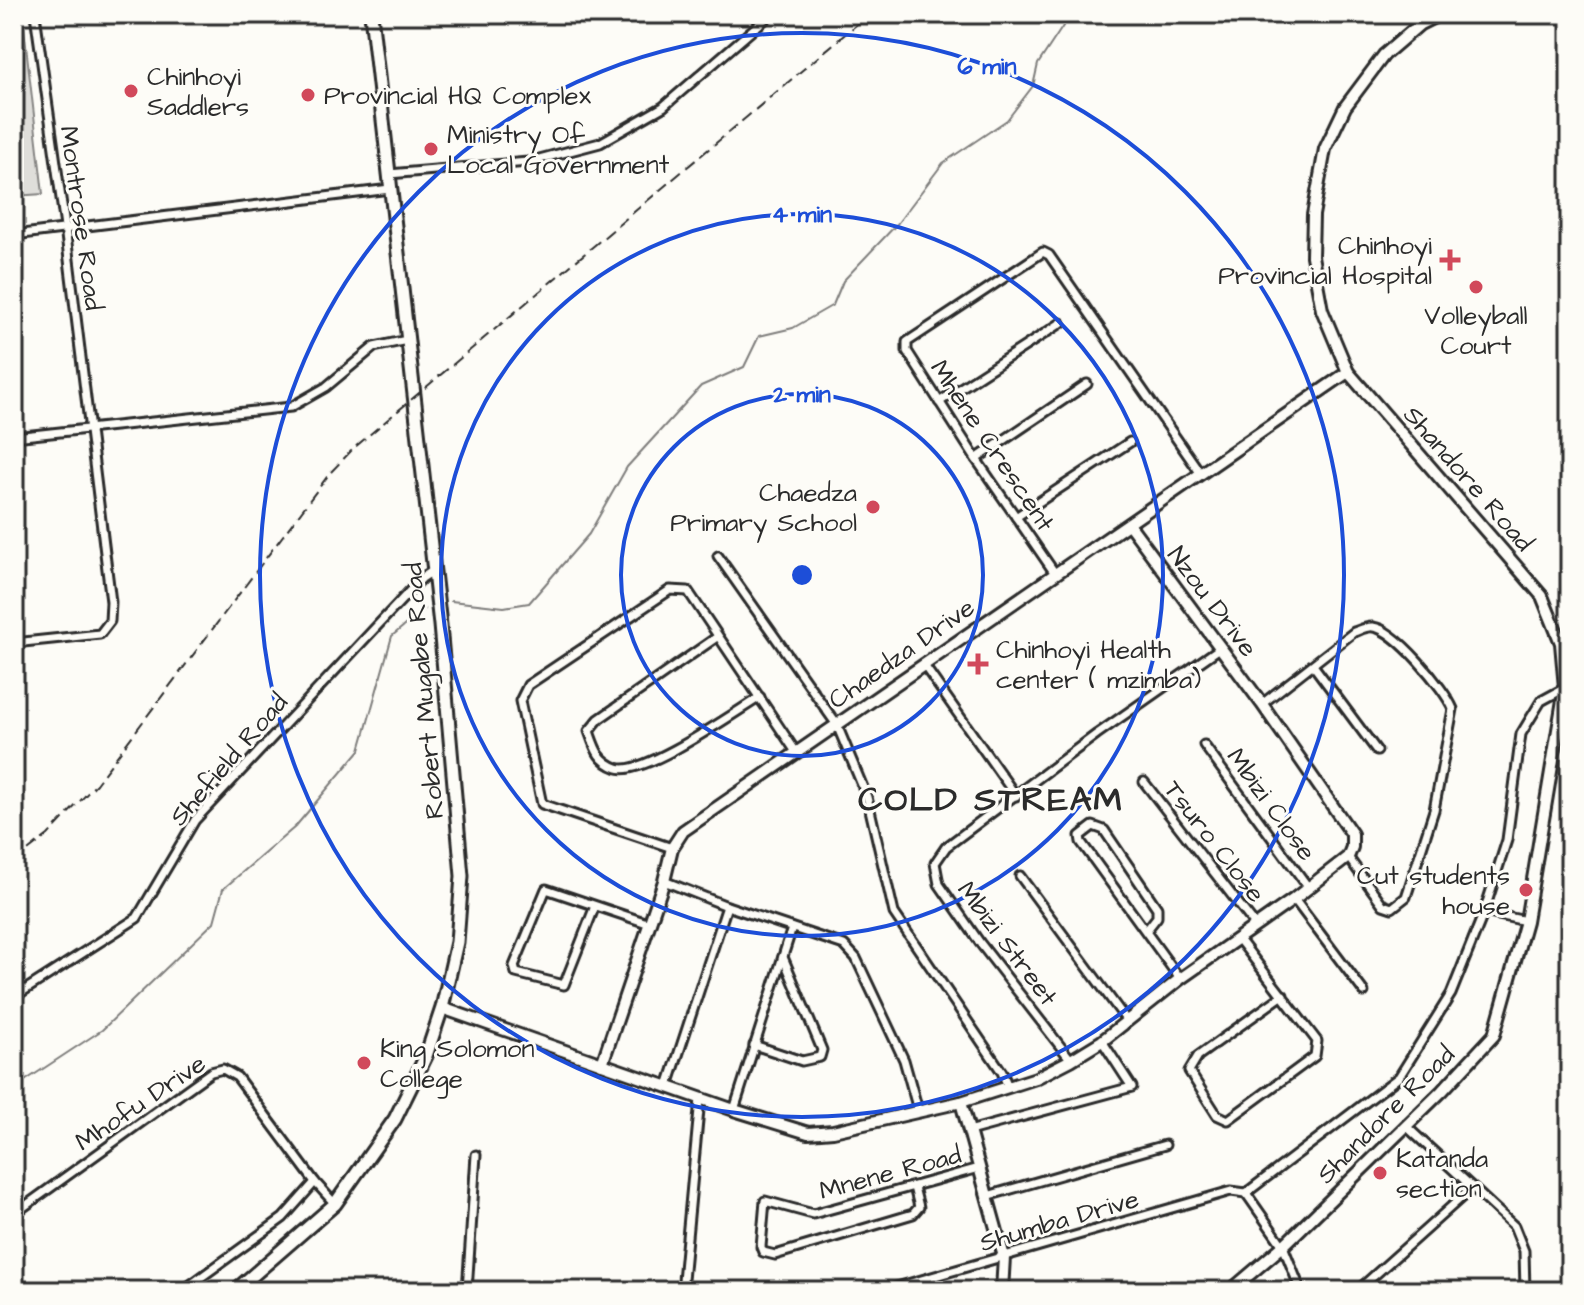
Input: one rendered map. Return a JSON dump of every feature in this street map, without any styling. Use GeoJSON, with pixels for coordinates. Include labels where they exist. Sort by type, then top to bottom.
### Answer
{"type":"FeatureCollection","features":[{"type":"Feature","properties":{"kind":"main road","name":"Robert Mugabe Road"},"geometry":{"type":"LineString","coordinates":[[235,1291],[335,1204],[395,1119],[426,1058],[442,1008],[457,942],[462,876],[434,570],[371,14]]}},
{"type":"Feature","properties":{"kind":"street","name":"Montrose Road"},"geometry":{"type":"LineString","coordinates":[[14,643],[100,634],[110,621],[111,602],[65,227],[35,14]]}},
{"type":"Feature","properties":{"kind":"street"},"geometry":{"type":"LineString","coordinates":[[389,174],[528,162],[600,143],[663,107],[771,14]]}},
{"type":"Feature","properties":{"kind":"street","name":"Shandore Road"},"geometry":{"type":"LineString","coordinates":[[1230,1291],[1283,1246],[1494,1035],[1526,921],[1565,688],[1561,643],[1542,596],[1348,372],[1322,310],[1312,256],[1313,215],[1325,149],[1345,107],[1384,55],[1420,24],[1440,14]]}},
{"type":"Feature","properties":{"kind":"street"},"geometry":{"type":"LineString","coordinates":[[14,235],[390,189]]}},
{"type":"Feature","properties":{"kind":"street","name":"Mhene Crescent"},"geometry":{"type":"LineString","coordinates":[[1054,572],[939,402],[907,351],[907,342],[1043,252],[1049,255],[1201,474]]}},
{"type":"Feature","properties":{"kind":"street"},"geometry":{"type":"LineString","coordinates":[[939,402],[1061,323]]}},
{"type":"Feature","properties":{"kind":"street"},"geometry":{"type":"LineString","coordinates":[[14,437],[291,407],[326,387],[374,347],[407,340]]}},
{"type":"Feature","properties":{"kind":"street","name":"Chaedza Drive"},"geometry":{"type":"LineString","coordinates":[[672,848],[683,831],[1054,572],[1129,524],[1348,372]]}},
{"type":"Feature","properties":{"kind":"street"},"geometry":{"type":"LineString","coordinates":[[976,459],[1087,384]]}},
{"type":"Feature","properties":{"kind":"street"},"geometry":{"type":"LineString","coordinates":[[1016,517],[1130,442]]}},
{"type":"Feature","properties":{"kind":"street","name":"Nzou Drive"},"geometry":{"type":"LineString","coordinates":[[1129,524],[1262,704],[1352,834],[1350,852]]}},
{"type":"Feature","properties":{"kind":"street"},"geometry":{"type":"LineString","coordinates":[[718,556],[837,725],[867,797],[894,913],[1002,1072],[1008,1087]]}},
{"type":"Feature","properties":{"kind":"street","name":"Shefield Road"},"geometry":{"type":"LineString","coordinates":[[14,997],[137,918],[195,820],[422,578],[434,570]]}},
{"type":"Feature","properties":{"kind":"street"},"geometry":{"type":"LineString","coordinates":[[602,1064],[664,881],[672,848],[542,804],[520,701],[528,685],[670,590],[688,591],[796,752]]}},
{"type":"Feature","properties":{"kind":"street"},"geometry":{"type":"LineString","coordinates":[[442,1008],[700,1099],[808,1133],[833,1131],[961,1102],[1036,1078],[1102,1041],[1180,979],[1294,899],[1350,852],[1383,905],[1392,908],[1406,897],[1434,810],[1453,709],[1447,695],[1388,632],[1370,626],[1354,632],[1262,704]]}},
{"type":"Feature","properties":{"kind":"street"},"geometry":{"type":"LineString","coordinates":[[717,637],[599,719],[589,731],[597,755],[618,768],[633,769],[653,762],[760,697]]}},
{"type":"Feature","properties":{"kind":"street","name":"Mbizi Street"},"geometry":{"type":"LineString","coordinates":[[1071,1060],[980,943],[939,884],[935,863],[946,847],[1097,734],[1220,648]]}},
{"type":"Feature","properties":{"kind":"street"},"geometry":{"type":"LineString","coordinates":[[14,659],[14,666]]}},
{"type":"Feature","properties":{"kind":"street"},"geometry":{"type":"LineString","coordinates":[[923,664],[1016,796]]}},
{"type":"Feature","properties":{"kind":"street"},"geometry":{"type":"LineString","coordinates":[[1313,665],[1377,751]]}},
{"type":"Feature","properties":{"kind":"street"},"geometry":{"type":"LineString","coordinates":[[1301,1291],[1283,1246],[1246,1193],[1399,1077],[1451,994],[1484,912],[1507,840],[1521,734],[1541,701],[1565,688]]}},
{"type":"Feature","properties":{"kind":"street","name":"Mbizi Close"},"geometry":{"type":"LineString","coordinates":[[1204,745],[1308,887]]}},
{"type":"Feature","properties":{"kind":"street","name":"Tsuro Close"},"geometry":{"type":"LineString","coordinates":[[1144,782],[1255,925]]}},
{"type":"Feature","properties":{"kind":"street"},"geometry":{"type":"LineString","coordinates":[[1146,931],[1157,917],[1157,908],[1104,830],[1093,826],[1080,836],[1081,842],[1180,979]]}},
{"type":"Feature","properties":{"kind":"street"},"geometry":{"type":"LineString","coordinates":[[1020,876],[1127,1021]]}},
{"type":"Feature","properties":{"kind":"street"},"geometry":{"type":"LineString","coordinates":[[664,881],[727,906],[844,945],[856,958],[904,1060],[918,1110]]}},
{"type":"Feature","properties":{"kind":"street"},"geometry":{"type":"LineString","coordinates":[[595,906],[564,985],[516,973],[514,966],[546,889],[650,924]]}},
{"type":"Feature","properties":{"kind":"street"},"geometry":{"type":"LineString","coordinates":[[1294,899],[1364,992]]}},
{"type":"Feature","properties":{"kind":"street"},"geometry":{"type":"LineString","coordinates":[[668,1086],[727,906]]}},
{"type":"Feature","properties":{"kind":"street"},"geometry":{"type":"LineString","coordinates":[[1484,912],[1526,921]]}},
{"type":"Feature","properties":{"kind":"street"},"geometry":{"type":"LineString","coordinates":[[734,1110],[792,928]]}},
{"type":"Feature","properties":{"kind":"street"},"geometry":{"type":"LineString","coordinates":[[1238,938],[1283,995],[1317,1041],[1315,1056],[1228,1120],[1217,1115],[1189,1071],[1198,1056],[1283,995]]}},
{"type":"Feature","properties":{"kind":"street"},"geometry":{"type":"LineString","coordinates":[[754,1045],[802,1061],[820,1057],[822,1050],[783,957]]}},
{"type":"Feature","properties":{"kind":"street"},"geometry":{"type":"LineString","coordinates":[[969,1131],[1132,1087],[1102,1041]]}},
{"type":"Feature","properties":{"kind":"street","name":"Mhofu Drive"},"geometry":{"type":"LineString","coordinates":[[14,1214],[211,1072],[223,1069],[237,1077],[335,1204]]}},
{"type":"Feature","properties":{"kind":"street"},"geometry":{"type":"LineString","coordinates":[[682,1291],[700,1099]]}},
{"type":"Feature","properties":{"kind":"street"},"geometry":{"type":"LineString","coordinates":[[961,1102],[1004,1257],[1002,1291]]}},
{"type":"Feature","properties":{"kind":"street"},"geometry":{"type":"LineString","coordinates":[[1406,1126],[1514,1226],[1524,1251],[1525,1291]]}},
{"type":"Feature","properties":{"kind":"street"},"geometry":{"type":"LineString","coordinates":[[987,1196],[1165,1145]]}},
{"type":"Feature","properties":{"kind":"street"},"geometry":{"type":"LineString","coordinates":[[467,1291],[476,1155]]}},
{"type":"Feature","properties":{"kind":"street","name":"Mnene Road"},"geometry":{"type":"LineString","coordinates":[[914,1187],[919,1207],[913,1214],[775,1255],[763,1252],[765,1201],[813,1214],[979,1168]]}},
{"type":"Feature","properties":{"kind":"street"},"geometry":{"type":"LineString","coordinates":[[182,1291],[283,1218],[315,1182]]}},
{"type":"Feature","properties":{"kind":"street"},"geometry":{"type":"LineString","coordinates":[[1357,1291],[1472,1188]]}},
{"type":"Feature","properties":{"kind":"street","name":"Shumba Drive"},"geometry":{"type":"LineString","coordinates":[[883,1291],[1231,1191],[1246,1193]]}},
{"type":"Feature","properties":{"kind":"green space"},"geometry":{"type":"Polygon","coordinates":[[[24,28],[43,194],[14,196],[14,29],[24,28]]]}},
{"type":"Feature","properties":{"kind":"green space"},"geometry":{"type":"Polygon","coordinates":[[[1570,698],[1570,778],[1556,771],[1570,698]]]}},
{"type":"Feature","properties":{"kind":"waterway"},"geometry":{"type":"LineString","coordinates":[[451,601],[504,607],[529,603],[589,534],[627,467],[701,386],[744,367],[759,336],[793,328],[833,305],[843,281],[897,224],[943,163],[1007,120],[1033,86],[1038,64],[1071,14]]}},
{"type":"Feature","properties":{"kind":"waterway"},"geometry":{"type":"LineString","coordinates":[[14,1088],[102,1030],[214,922],[223,889],[295,827],[360,750],[392,636],[424,609]]}},
{"type":"Feature","properties":{"kind":"railway"},"geometry":{"type":"LineString","coordinates":[[14,862],[48,835],[96,784],[330,473],[355,447],[869,14]]}},
{"type":"Feature","properties":{"kind":"place","name":"Chinhoyi Saddlers"},"geometry":{"type":"Point","coordinates":[131,91]}},
{"type":"Feature","properties":{"kind":"place","name":"Provincial HQ Complex"},"geometry":{"type":"Point","coordinates":[308,95]}},
{"type":"Feature","properties":{"kind":"place","name":"Ministry Of Local Government"},"geometry":{"type":"Point","coordinates":[431,149]}},
{"type":"Feature","properties":{"kind":"place","name":"Chinhoyi Provincial Hospital"},"geometry":{"type":"Point","coordinates":[1450,260]}},
{"type":"Feature","properties":{"kind":"place","name":"Volleyball Court"},"geometry":{"type":"Point","coordinates":[1476,287]}},
{"type":"Feature","properties":{"kind":"place","name":"Chaedza Primary School"},"geometry":{"type":"Point","coordinates":[873,507]}},
{"type":"Feature","properties":{"kind":"place","name":"Chinhoyi Health center ( mzimba)"},"geometry":{"type":"Point","coordinates":[978,664]}},
{"type":"Feature","properties":{"kind":"place","name":"Cut students house"},"geometry":{"type":"Point","coordinates":[1526,890]}},
{"type":"Feature","properties":{"kind":"place","name":"King Solomon College"},"geometry":{"type":"Point","coordinates":[364,1063]}},
{"type":"Feature","properties":{"kind":"place","name":"Katanda section"},"geometry":{"type":"Point","coordinates":[1380,1173]}},
{"type":"Feature","properties":{"kind":"district","name":"COLD STREAM"},"geometry":{"type":"Point","coordinates":[991,798]}}]}
